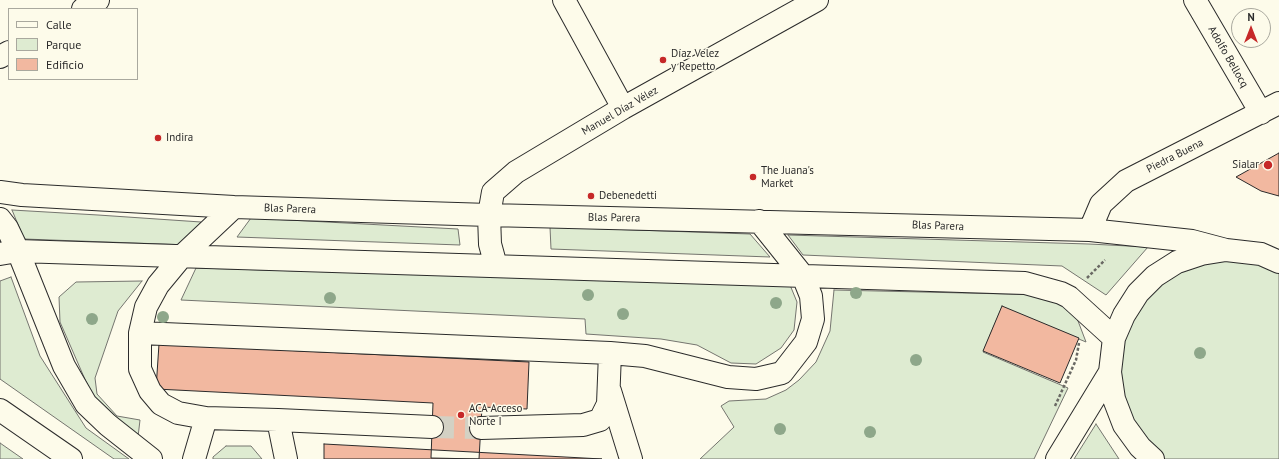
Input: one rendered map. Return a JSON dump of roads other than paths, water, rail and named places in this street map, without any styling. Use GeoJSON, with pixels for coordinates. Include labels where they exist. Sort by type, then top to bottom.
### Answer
{"type":"FeatureCollection","features":[{"type":"Feature","properties":{"kind":"main road"},"geometry":{"type":"LineString","coordinates":[[85,8],[98,0]]}},
{"type":"Feature","properties":{"kind":"main road"},"geometry":{"type":"LineString","coordinates":[[564,0],[623,108]]}},
{"type":"Feature","properties":{"kind":"main road","name":"Manuel Díaz Vélez"},"geometry":{"type":"LineString","coordinates":[[496,266],[490,244],[489,215],[493,192],[516,172],[623,108],[817,0]]}},
{"type":"Feature","properties":{"kind":"main road","name":"Adolfo Bellocq"},"geometry":{"type":"LineString","coordinates":[[1195,0],[1270,108]]}},
{"type":"Feature","properties":{"kind":"main road","name":"Piedra Buena"},"geometry":{"type":"LineString","coordinates":[[1090,230],[1101,204],[1126,181],[1270,108]]}},
{"type":"Feature","properties":{"kind":"main road","name":"Blas Parera"},"geometry":{"type":"LineString","coordinates":[[0,192],[22,195],[234,207],[1090,230],[1192,241],[1226,250]]}},
{"type":"Feature","properties":{"kind":"main road"},"geometry":{"type":"LineString","coordinates":[[234,207],[182,256],[158,285],[146,307],[140,333],[140,369],[150,391],[161,404],[178,412],[206,418],[432,427]]}},
{"type":"Feature","properties":{"kind":"main road"},"geometry":{"type":"LineString","coordinates":[[0,219],[7,228],[9,252],[64,366],[86,404],[108,425],[151,459]]}},
{"type":"Feature","properties":{"kind":"main road"},"geometry":{"type":"LineString","coordinates":[[140,333],[610,352],[645,356],[728,377],[756,379],[782,372],[806,342],[813,319],[811,296],[803,276],[759,221]]}},
{"type":"Feature","properties":{"kind":"main road"},"geometry":{"type":"LineString","coordinates":[[1153,459],[1140,447],[1124,425],[1114,399],[1110,372],[1114,338],[1124,315],[1138,293],[1155,276],[1177,262],[1201,254],[1226,250],[1273,257]]}},
{"type":"Feature","properties":{"kind":"main road"},"geometry":{"type":"LineString","coordinates":[[9,252],[182,256],[1025,283],[1061,292],[1069,297],[1114,338]]}},
{"type":"Feature","properties":{"kind":"main road"},"geometry":{"type":"LineString","coordinates":[[481,428],[583,425],[600,420],[608,404],[610,391],[610,352]]}},
{"type":"Feature","properties":{"kind":"main road"},"geometry":{"type":"LineString","coordinates":[[1057,459],[1110,372]]}},
{"type":"Feature","properties":{"kind":"main road"},"geometry":{"type":"LineString","coordinates":[[610,391],[631,459]]}},
{"type":"Feature","properties":{"kind":"main road"},"geometry":{"type":"LineString","coordinates":[[0,410],[71,459]]}},
{"type":"Feature","properties":{"kind":"main road"},"geometry":{"type":"LineString","coordinates":[[194,459],[206,418]]}},
{"type":"Feature","properties":{"kind":"main road"},"geometry":{"type":"LineString","coordinates":[[278,420],[286,459]]}},
{"type":"Feature","properties":{"kind":"tunnel"},"geometry":{"type":"LineString","coordinates":[[432,427],[481,428]]}},
{"type":"Feature","properties":{"kind":"place","name":"Díaz Velez y Repetto"},"geometry":{"type":"Point","coordinates":[663,60]}},
{"type":"Feature","properties":{"kind":"place","name":"Indira"},"geometry":{"type":"Point","coordinates":[158,138]}},
{"type":"Feature","properties":{"kind":"place","name":"Sialar"},"geometry":{"type":"Point","coordinates":[1268,165]}},
{"type":"Feature","properties":{"kind":"place","name":"The Juana's Market"},"geometry":{"type":"Point","coordinates":[753,177]}},
{"type":"Feature","properties":{"kind":"place","name":"Debenedetti"},"geometry":{"type":"Point","coordinates":[591,196]}},
{"type":"Feature","properties":{"kind":"place","name":"ACA Acceso Norte I"},"geometry":{"type":"Point","coordinates":[461,415]}}]}
